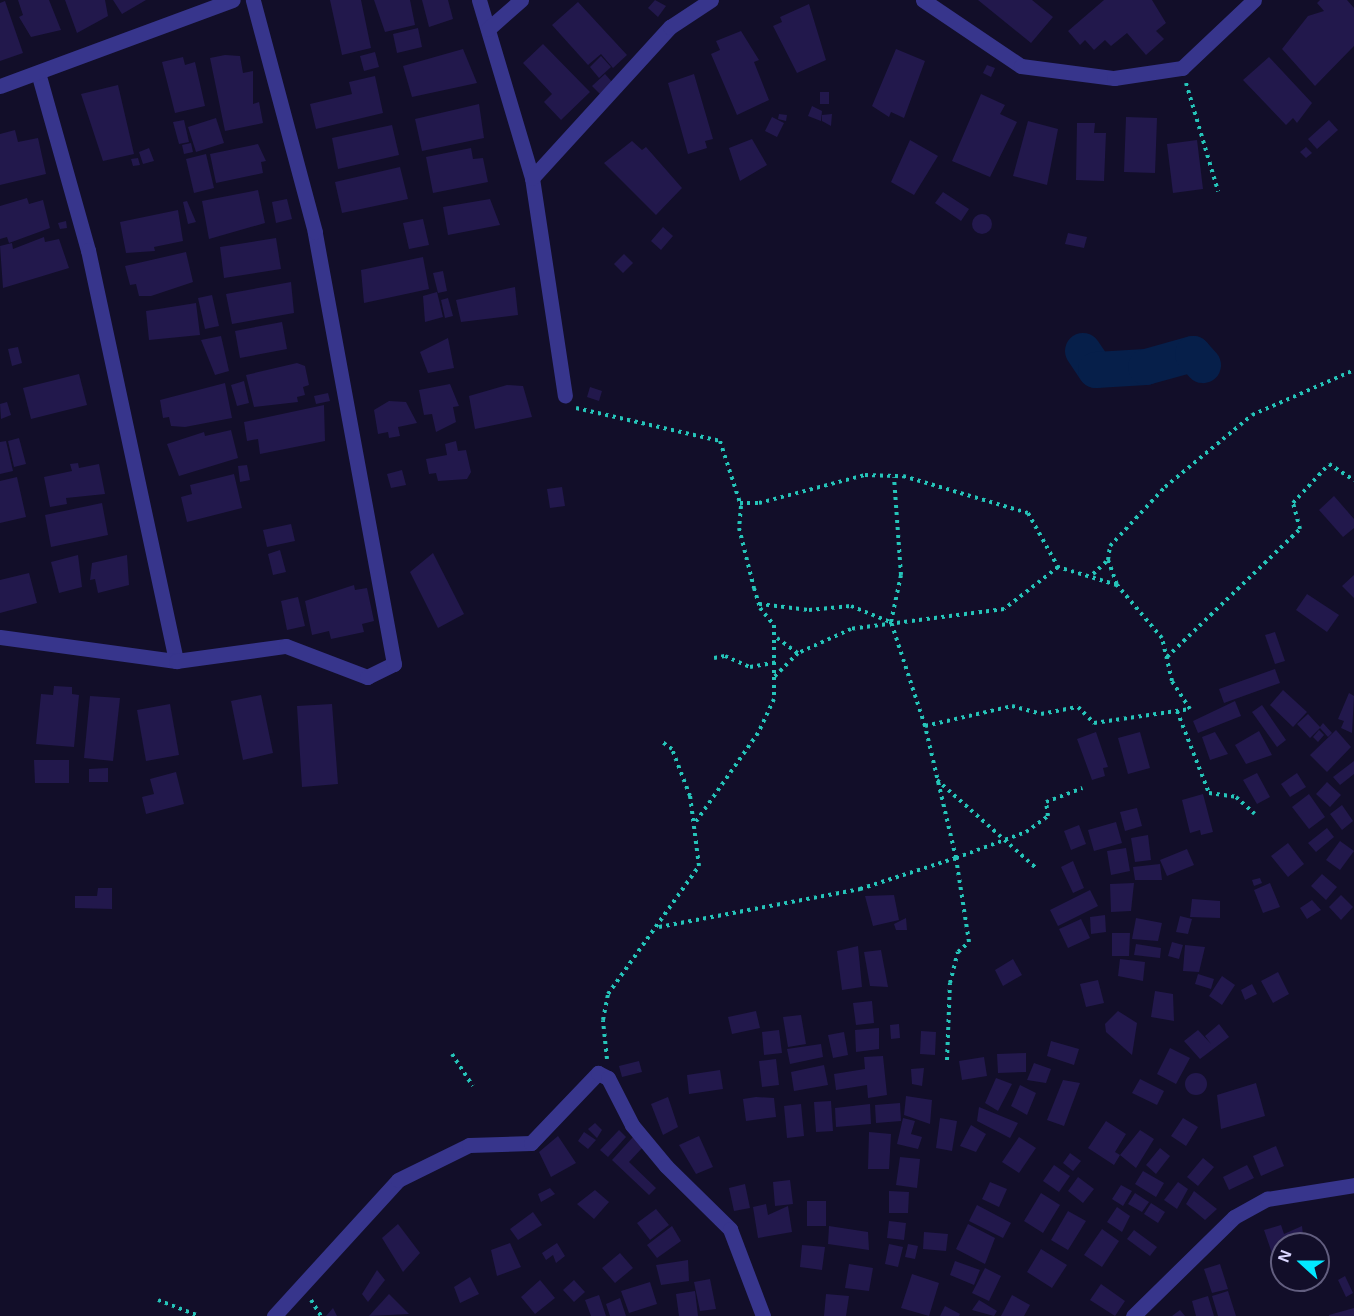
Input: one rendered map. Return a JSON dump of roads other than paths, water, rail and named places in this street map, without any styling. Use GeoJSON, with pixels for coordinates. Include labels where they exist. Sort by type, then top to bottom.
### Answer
{"type":"FeatureCollection","features":[{"type":"Feature","properties":{"kind":"street"},"geometry":{"type":"LineString","coordinates":[[0,86],[39,75],[233,0]]}},
{"type":"Feature","properties":{"kind":"street"},"geometry":{"type":"LineString","coordinates":[[0,637],[176,661],[286,646],[366,677],[390,670],[397,657],[315,232],[253,0]]}},
{"type":"Feature","properties":{"kind":"street"},"geometry":{"type":"LineString","coordinates":[[479,0],[532,177],[565,396]]}},
{"type":"Feature","properties":{"kind":"street"},"geometry":{"type":"LineString","coordinates":[[488,29],[521,0]]}},
{"type":"Feature","properties":{"kind":"street"},"geometry":{"type":"LineString","coordinates":[[532,177],[670,27],[711,0]]}},
{"type":"Feature","properties":{"kind":"street"},"geometry":{"type":"LineString","coordinates":[[923,0],[1021,66],[1114,78],[1182,68],[1254,0]]}},
{"type":"Feature","properties":{"kind":"street"},"geometry":{"type":"LineString","coordinates":[[39,75],[88,250],[176,661]]}},
{"type":"Feature","properties":{"kind":"street"},"geometry":{"type":"LineString","coordinates":[[274,1316],[398,1180],[469,1145],[531,1143],[593,1075],[608,1078],[632,1125],[730,1229],[763,1316]]}},
{"type":"Feature","properties":{"kind":"street"},"geometry":{"type":"LineString","coordinates":[[1134,1316],[1234,1217],[1267,1198],[1302,1190],[1353,1188]]}},
{"type":"Feature","properties":{"kind":"waterway"},"geometry":{"type":"LineString","coordinates":[[1083,351],[1096,370],[1146,367],[1193,354],[1203,365]]}}]}
